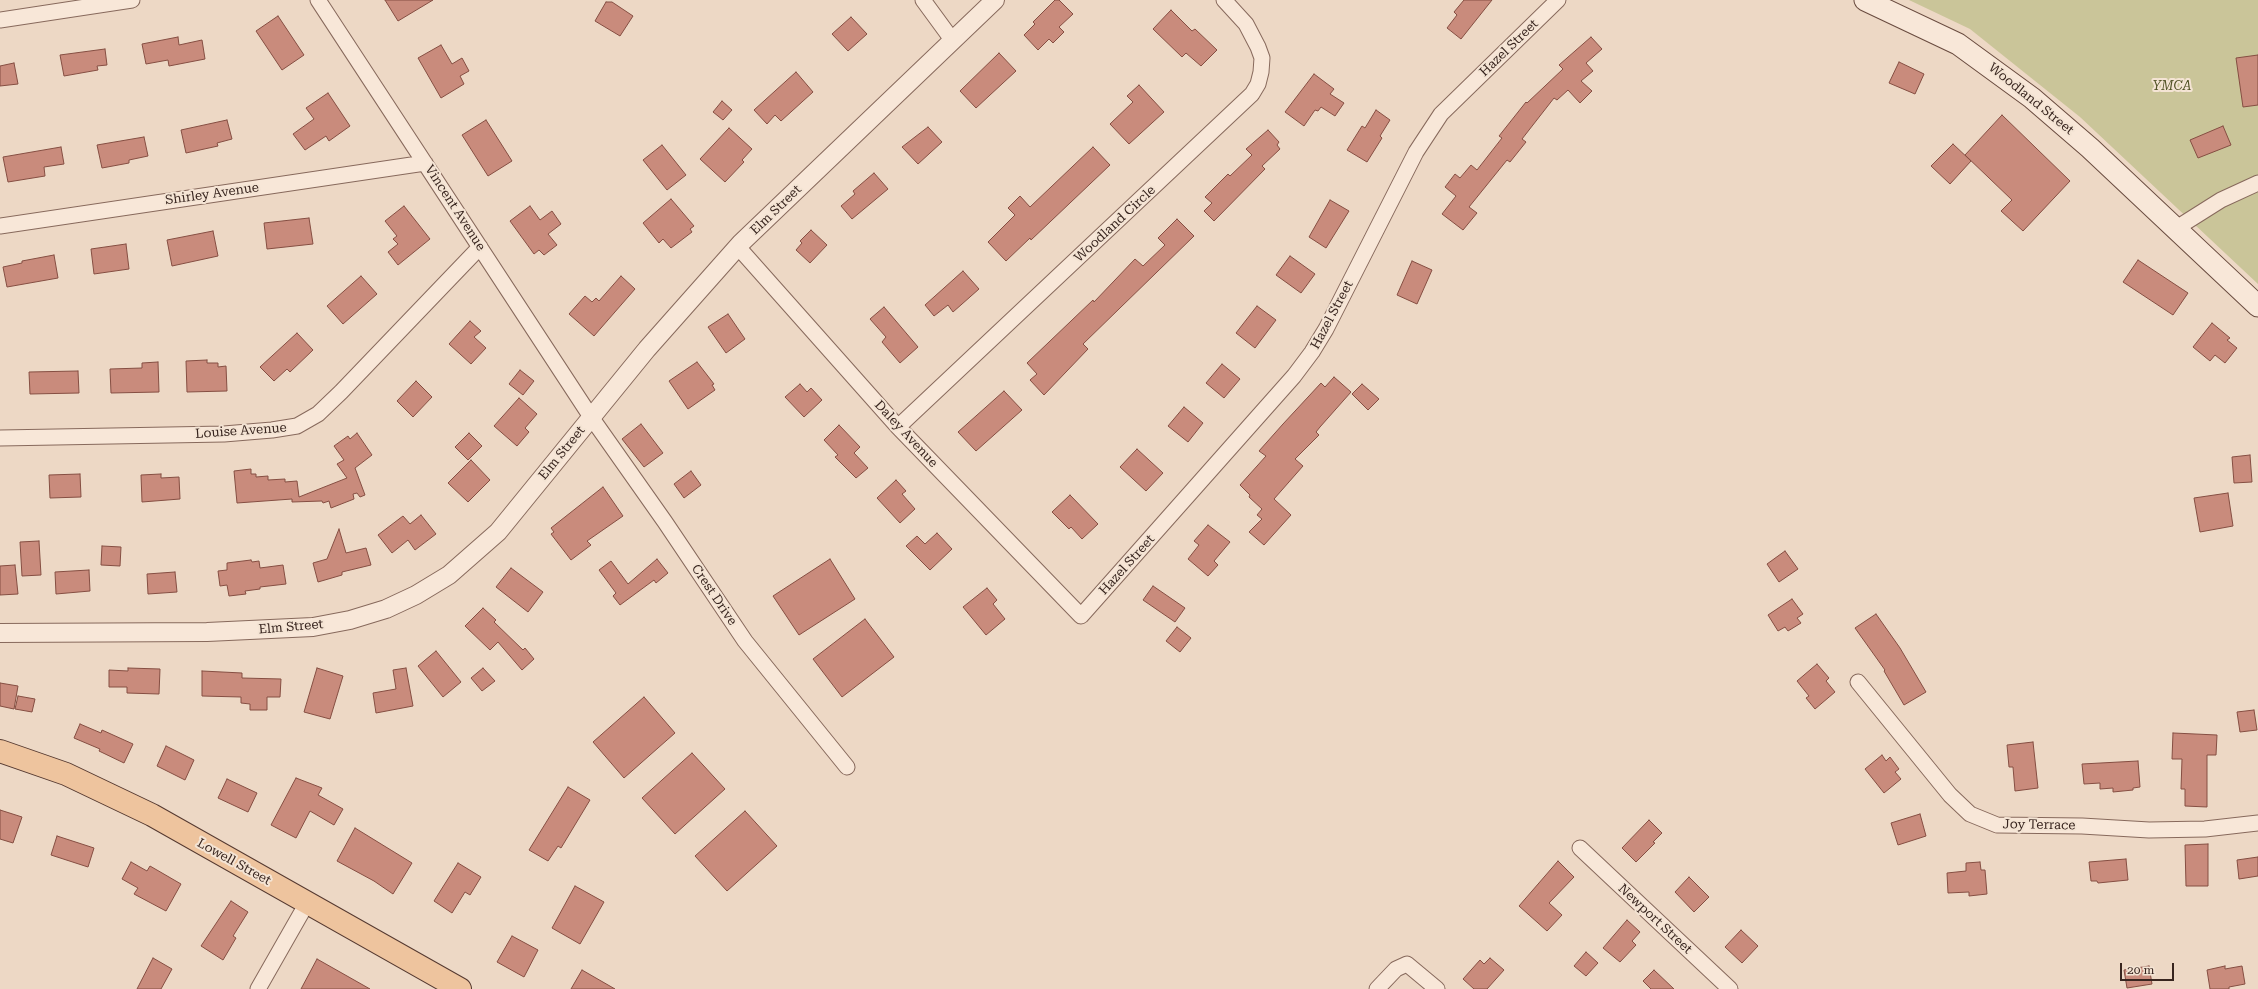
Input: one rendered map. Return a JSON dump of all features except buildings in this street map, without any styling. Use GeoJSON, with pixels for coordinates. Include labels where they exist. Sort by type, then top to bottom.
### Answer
{"type":"FeatureCollection","features":[{"type":"Feature","properties":{"kind":"main road","name":"Woodland Street"},"geometry":{"type":"LineString","coordinates":[[1865,0],[1958,44],[1994,69],[2090,148],[2258,306]]}},
{"type":"Feature","properties":{"kind":"main road","name":"Lowell Street"},"geometry":{"type":"LineString","coordinates":[[0,751],[66,774],[152,814],[460,989]]}},
{"type":"Feature","properties":{"kind":"street"},"geometry":{"type":"LineString","coordinates":[[0,20],[132,0]]}},
{"type":"Feature","properties":{"kind":"street","name":"Vincent Avenue"},"geometry":{"type":"LineString","coordinates":[[318,0],[591,417]]}},
{"type":"Feature","properties":{"kind":"street"},"geometry":{"type":"LineString","coordinates":[[923,0],[953,41]]}},
{"type":"Feature","properties":{"kind":"street","name":"Elm Street"},"geometry":{"type":"LineString","coordinates":[[0,633],[271,630],[313,627],[350,620],[386,609],[416,595],[449,575],[498,532],[662,331],[738,247],[994,0]]}},
{"type":"Feature","properties":{"kind":"street","name":"Woodland Circle"},"geometry":{"type":"LineString","coordinates":[[898,427],[1252,94],[1258,84],[1262,58],[1246,24],[1224,0]]}},
{"type":"Feature","properties":{"kind":"street","name":"Hazel Street"},"geometry":{"type":"LineString","coordinates":[[1081,616],[1294,376],[1312,352],[1326,329],[1416,152],[1441,114],[1558,0]]}},
{"type":"Feature","properties":{"kind":"street","name":"Shirley Avenue"},"geometry":{"type":"LineString","coordinates":[[0,226],[424,163]]}},
{"type":"Feature","properties":{"kind":"street"},"geometry":{"type":"LineString","coordinates":[[2175,229],[2221,200],[2258,183]]}},
{"type":"Feature","properties":{"kind":"street","name":"Louise Avenue"},"geometry":{"type":"LineString","coordinates":[[0,438],[224,434],[272,430],[297,426],[318,414],[341,392],[480,247]]}},
{"type":"Feature","properties":{"kind":"street","name":"Daley Avenue"},"geometry":{"type":"LineString","coordinates":[[738,247],[898,427],[1081,616]]}},
{"type":"Feature","properties":{"kind":"street","name":"Crest Drive"},"geometry":{"type":"LineString","coordinates":[[591,417],[665,522],[745,641],[847,767]]}},
{"type":"Feature","properties":{"kind":"street","name":"Joy Terrace"},"geometry":{"type":"LineString","coordinates":[[1858,682],[1955,800],[1970,814],[1997,825],[2149,830],[2205,829],[2258,823]]}},
{"type":"Feature","properties":{"kind":"street","name":"Newport Street"},"geometry":{"type":"LineString","coordinates":[[1580,848],[1730,989]]}},
{"type":"Feature","properties":{"kind":"street"},"geometry":{"type":"LineString","coordinates":[[258,989],[307,903]]}},
{"type":"Feature","properties":{"kind":"street"},"geometry":{"type":"LineString","coordinates":[[1377,989],[1396,969],[1407,964],[1437,989]]}},
{"type":"Feature","properties":{"kind":"green space","name":"YMCA"},"geometry":{"type":"Polygon","coordinates":[[[1909,0],[2258,0],[2258,284],[2080,117],[1970,29],[1909,0]]]}}]}
